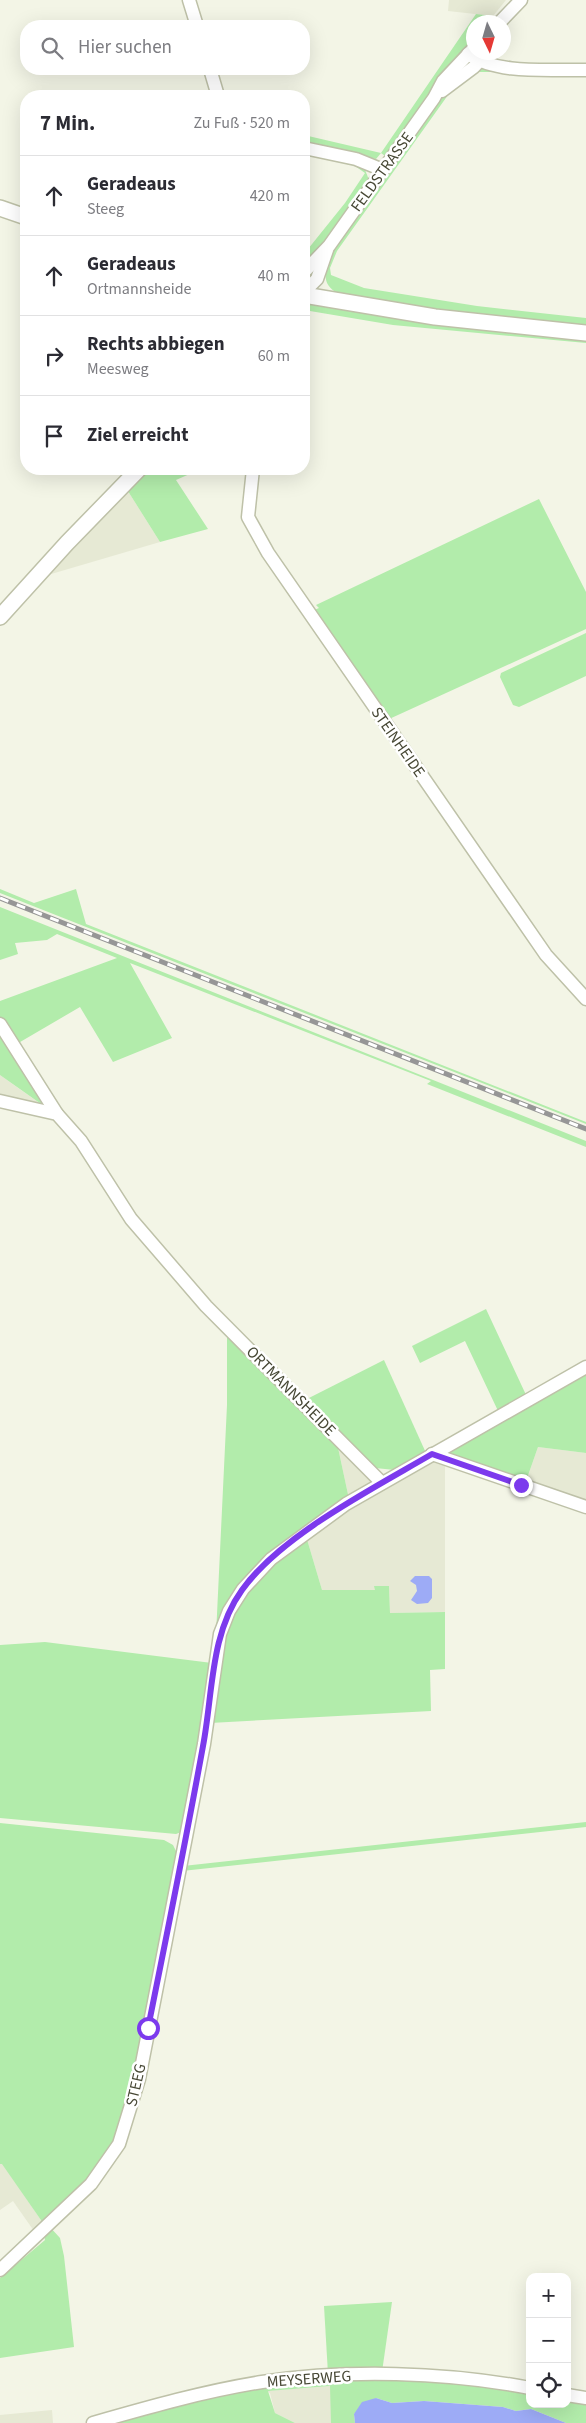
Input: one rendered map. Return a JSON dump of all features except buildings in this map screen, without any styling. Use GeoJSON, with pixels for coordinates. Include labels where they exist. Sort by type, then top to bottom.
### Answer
{"type":"FeatureCollection","features":[{"type":"Feature","properties":{"kind":"street"},"geometry":{"type":"LineString","coordinates":[[189,0],[195,20]]}},
{"type":"Feature","properties":{"kind":"street"},"geometry":{"type":"LineString","coordinates":[[509,15],[522,0]]}},
{"type":"Feature","properties":{"kind":"street","name":"FELDSTRASSE"},"geometry":{"type":"LineString","coordinates":[[310,266],[329,246],[434,98],[443,80],[466,56]]}},
{"type":"Feature","properties":{"kind":"street","name":"FELDSTRASSE"},"geometry":{"type":"LineString","coordinates":[[434,98],[479,60]]}},
{"type":"Feature","properties":{"kind":"street"},"geometry":{"type":"LineString","coordinates":[[488,60],[499,67],[586,70]]}},
{"type":"Feature","properties":{"kind":"street"},"geometry":{"type":"LineString","coordinates":[[212,75],[216,90]]}},
{"type":"Feature","properties":{"kind":"street"},"geometry":{"type":"LineString","coordinates":[[310,149],[356,159],[383,170]]}},
{"type":"Feature","properties":{"kind":"street"},"geometry":{"type":"LineString","coordinates":[[0,208],[20,215]]}},
{"type":"Feature","properties":{"kind":"street","name":"FELDSTRASSE"},"geometry":{"type":"LineString","coordinates":[[310,287],[317,279],[329,246]]}},
{"type":"Feature","properties":{"kind":"street"},"geometry":{"type":"LineString","coordinates":[[310,295],[435,317],[586,333]]}},
{"type":"Feature","properties":{"kind":"street"},"geometry":{"type":"LineString","coordinates":[[0,617],[67,543],[133,475]]}},
{"type":"Feature","properties":{"kind":"street","name":"STEINHEIDE"},"geometry":{"type":"LineString","coordinates":[[252,475],[248,517],[268,553],[546,954],[586,999]]}},
{"type":"Feature","properties":{"kind":"street","name":"ORTMANNSHEIDE"},"geometry":{"type":"LineString","coordinates":[[0,1024],[56,1114],[82,1141],[131,1219],[206,1306],[382,1483]]}},
{"type":"Feature","properties":{"kind":"street"},"geometry":{"type":"LineString","coordinates":[[0,1101],[56,1114]]}},
{"type":"Feature","properties":{"kind":"street"},"geometry":{"type":"LineString","coordinates":[[382,1483],[586,1367]]}},
{"type":"Feature","properties":{"kind":"street"},"geometry":{"type":"LineString","coordinates":[[432,1454],[586,1508]]}},
{"type":"Feature","properties":{"kind":"street","name":"STEEG"},"geometry":{"type":"LineString","coordinates":[[0,2270],[91,2184],[119,2144],[139,2079],[204,1744],[220,1634],[229,1611],[243,1589],[271,1559],[346,1504],[382,1483]]}},
{"type":"Feature","properties":{"kind":"street","name":"MEYSERWEG"},"geometry":{"type":"LineString","coordinates":[[93,2423],[190,2396],[264,2382],[308,2378],[396,2373],[526,2388]]}},
{"type":"Feature","properties":{"kind":"street"},"geometry":{"type":"LineString","coordinates":[[571,2396],[586,2398]]}},
{"type":"Feature","properties":{"kind":"shaded area"},"geometry":{"type":"Polygon","coordinates":[[[449,0],[506,0],[494,15],[448,11],[449,0]]]}},
{"type":"Feature","properties":{"kind":"shaded area"},"geometry":{"type":"Polygon","coordinates":[[[126,488],[160,542],[41,577],[126,488]]]}},
{"type":"Feature","properties":{"kind":"shaded area"},"geometry":{"type":"Polygon","coordinates":[[[0,1075],[18,1088],[51,1111],[0,1098],[0,1075]]]}},
{"type":"Feature","properties":{"kind":"shaded area"},"geometry":{"type":"Polygon","coordinates":[[[337,1443],[373,1480],[368,1488],[349,1499],[337,1443]]]}},
{"type":"Feature","properties":{"kind":"shaded area"},"geometry":{"type":"Polygon","coordinates":[[[538,1447],[586,1453],[586,1504],[525,1484],[538,1447]]]}},
{"type":"Feature","properties":{"kind":"shaded area"},"geometry":{"type":"Polygon","coordinates":[[[430,1460],[445,1463],[445,1612],[390,1613],[389,1586],[375,1587],[375,1590],[322,1590],[306,1536],[430,1460]]]}},
{"type":"Feature","properties":{"kind":"shaded area"},"geometry":{"type":"Polygon","coordinates":[[[2,2163],[43,2223],[34,2231],[13,2201],[0,2210],[0,2164],[2,2163]]]}},
{"type":"Feature","properties":{"kind":"shaded area"},"geometry":{"type":"Polygon","coordinates":[[[331,2386],[331,2423],[295,2423],[275,2413],[270,2393],[267,2391],[331,2386]]]}},
{"type":"Feature","properties":{"kind":"shaded area"},"geometry":{"type":"Polygon","coordinates":[[[52,2410],[53,2423],[0,2423],[0,2415],[52,2410]]]}},
{"type":"Feature","properties":{"kind":"green space"},"geometry":{"type":"Polygon","coordinates":[[[466,29],[466,52],[388,158],[381,153],[466,29]]]}},
{"type":"Feature","properties":{"kind":"green space"},"geometry":{"type":"Polygon","coordinates":[[[481,68],[510,70],[510,72],[477,72],[448,95],[337,251],[330,268],[331,275],[364,288],[477,306],[586,318],[586,329],[473,318],[339,294],[328,285],[326,275],[328,263],[334,250],[439,99],[481,68]]]}},
{"type":"Feature","properties":{"kind":"green space"},"geometry":{"type":"Polygon","coordinates":[[[310,136],[381,153],[376,159],[310,144],[310,136]]]}},
{"type":"Feature","properties":{"kind":"green space"},"geometry":{"type":"Polygon","coordinates":[[[310,155],[364,167],[369,180],[328,237],[310,258],[310,247],[345,203],[365,173],[355,166],[310,155]]]}},
{"type":"Feature","properties":{"kind":"green space"},"geometry":{"type":"Polygon","coordinates":[[[310,304],[403,320],[586,340],[586,343],[393,325],[310,311],[310,304]]]}},
{"type":"Feature","properties":{"kind":"green space"},"geometry":{"type":"Polygon","coordinates":[[[139,475],[187,475],[176,480],[208,529],[160,542],[126,488],[139,475]]]}},
{"type":"Feature","properties":{"kind":"green space"},"geometry":{"type":"Polygon","coordinates":[[[539,499],[586,592],[586,629],[387,720],[312,611],[319,608],[316,605],[539,499]]]}},
{"type":"Feature","properties":{"kind":"green space"},"geometry":{"type":"Polygon","coordinates":[[[586,633],[586,676],[519,707],[513,705],[500,677],[501,673],[586,633]]]}},
{"type":"Feature","properties":{"kind":"green space"},"geometry":{"type":"Polygon","coordinates":[[[0,889],[34,903],[76,889],[86,924],[586,1122],[586,1124],[0,893],[0,889]]]}},
{"type":"Feature","properties":{"kind":"green space"},"geometry":{"type":"Polygon","coordinates":[[[0,907],[586,1141],[586,1147],[427,1084],[431,1081],[130,963],[172,1038],[113,1062],[80,1007],[15,1045],[0,1020],[0,1001],[117,958],[57,934],[47,940],[15,943],[18,954],[0,960],[0,907]]]}},
{"type":"Feature","properties":{"kind":"green space"},"geometry":{"type":"Polygon","coordinates":[[[0,1031],[51,1111],[0,1075],[0,1031]]]}},
{"type":"Feature","properties":{"kind":"green space"},"geometry":{"type":"Polygon","coordinates":[[[486,1309],[527,1397],[499,1413],[465,1341],[420,1363],[412,1346],[486,1309]]]}},
{"type":"Feature","properties":{"kind":"green space"},"geometry":{"type":"Polygon","coordinates":[[[227,1333],[337,1443],[349,1499],[263,1562],[216,1635],[227,1405],[227,1333]]]}},
{"type":"Feature","properties":{"kind":"green space"},"geometry":{"type":"Polygon","coordinates":[[[384,1360],[426,1453],[395,1470],[375,1468],[303,1401],[384,1360]]]}},
{"type":"Feature","properties":{"kind":"green space"},"geometry":{"type":"Polygon","coordinates":[[[586,1369],[586,1453],[538,1447],[525,1484],[449,1454],[450,1449],[586,1369]]]}},
{"type":"Feature","properties":{"kind":"green space"},"geometry":{"type":"Polygon","coordinates":[[[306,1536],[322,1590],[375,1590],[374,1586],[389,1586],[390,1613],[445,1612],[445,1669],[430,1670],[431,1711],[210,1723],[222,1637],[246,1590],[306,1536]]]}},
{"type":"Feature","properties":{"kind":"green space"},"geometry":{"type":"Polygon","coordinates":[[[45,1642],[212,1663],[184,1831],[176,1834],[0,1818],[0,1645],[45,1642]]]}},
{"type":"Feature","properties":{"kind":"green space"},"geometry":{"type":"Polygon","coordinates":[[[586,1822],[586,1827],[182,1871],[183,1866],[586,1822]]]}},
{"type":"Feature","properties":{"kind":"green space"},"geometry":{"type":"Polygon","coordinates":[[[0,1823],[164,1840],[173,1845],[179,1857],[126,2118],[105,2163],[43,2223],[2,2164],[0,2164],[0,1823]]]}},
{"type":"Feature","properties":{"kind":"green space"},"geometry":{"type":"Polygon","coordinates":[[[49,2226],[60,2238],[64,2256],[74,2347],[0,2358],[0,2278],[45,2240],[43,2231],[49,2226]]]}},
{"type":"Feature","properties":{"kind":"green space"},"geometry":{"type":"Polygon","coordinates":[[[392,2302],[382,2372],[328,2374],[324,2306],[392,2302]]]}},
{"type":"Feature","properties":{"kind":"green space"},"geometry":{"type":"Polygon","coordinates":[[[396,2376],[526,2390],[526,2408],[571,2408],[571,2398],[586,2401],[586,2423],[566,2423],[531,2409],[516,2411],[503,2407],[424,2401],[392,2403],[376,2398],[354,2414],[355,2423],[331,2423],[330,2386],[268,2391],[275,2413],[295,2423],[104,2423],[264,2384],[396,2376]]]}},
{"type":"Feature","properties":{"kind":"water"},"geometry":{"type":"Polygon","coordinates":[[[415,1576],[429,1576],[432,1579],[432,1598],[428,1603],[417,1604],[411,1600],[417,1591],[416,1585],[410,1581],[415,1576]]]}},
{"type":"Feature","properties":{"kind":"water"},"geometry":{"type":"Polygon","coordinates":[[[376,2398],[392,2403],[424,2401],[503,2407],[516,2411],[531,2409],[566,2423],[355,2423],[354,2414],[362,2402],[376,2398]]]}},
{"type":"Feature","properties":{"kind":"railway"},"geometry":{"type":"LineString","coordinates":[[0,898],[586,1129]]}},
{"type":"Feature","properties":{"kind":"route"},"geometry":{"type":"LineString","coordinates":[[148,2028],[204,1744],[220,1634],[229,1611],[243,1589],[271,1559],[304,1534],[346,1504],[432,1454],[521,1485]]}}]}
